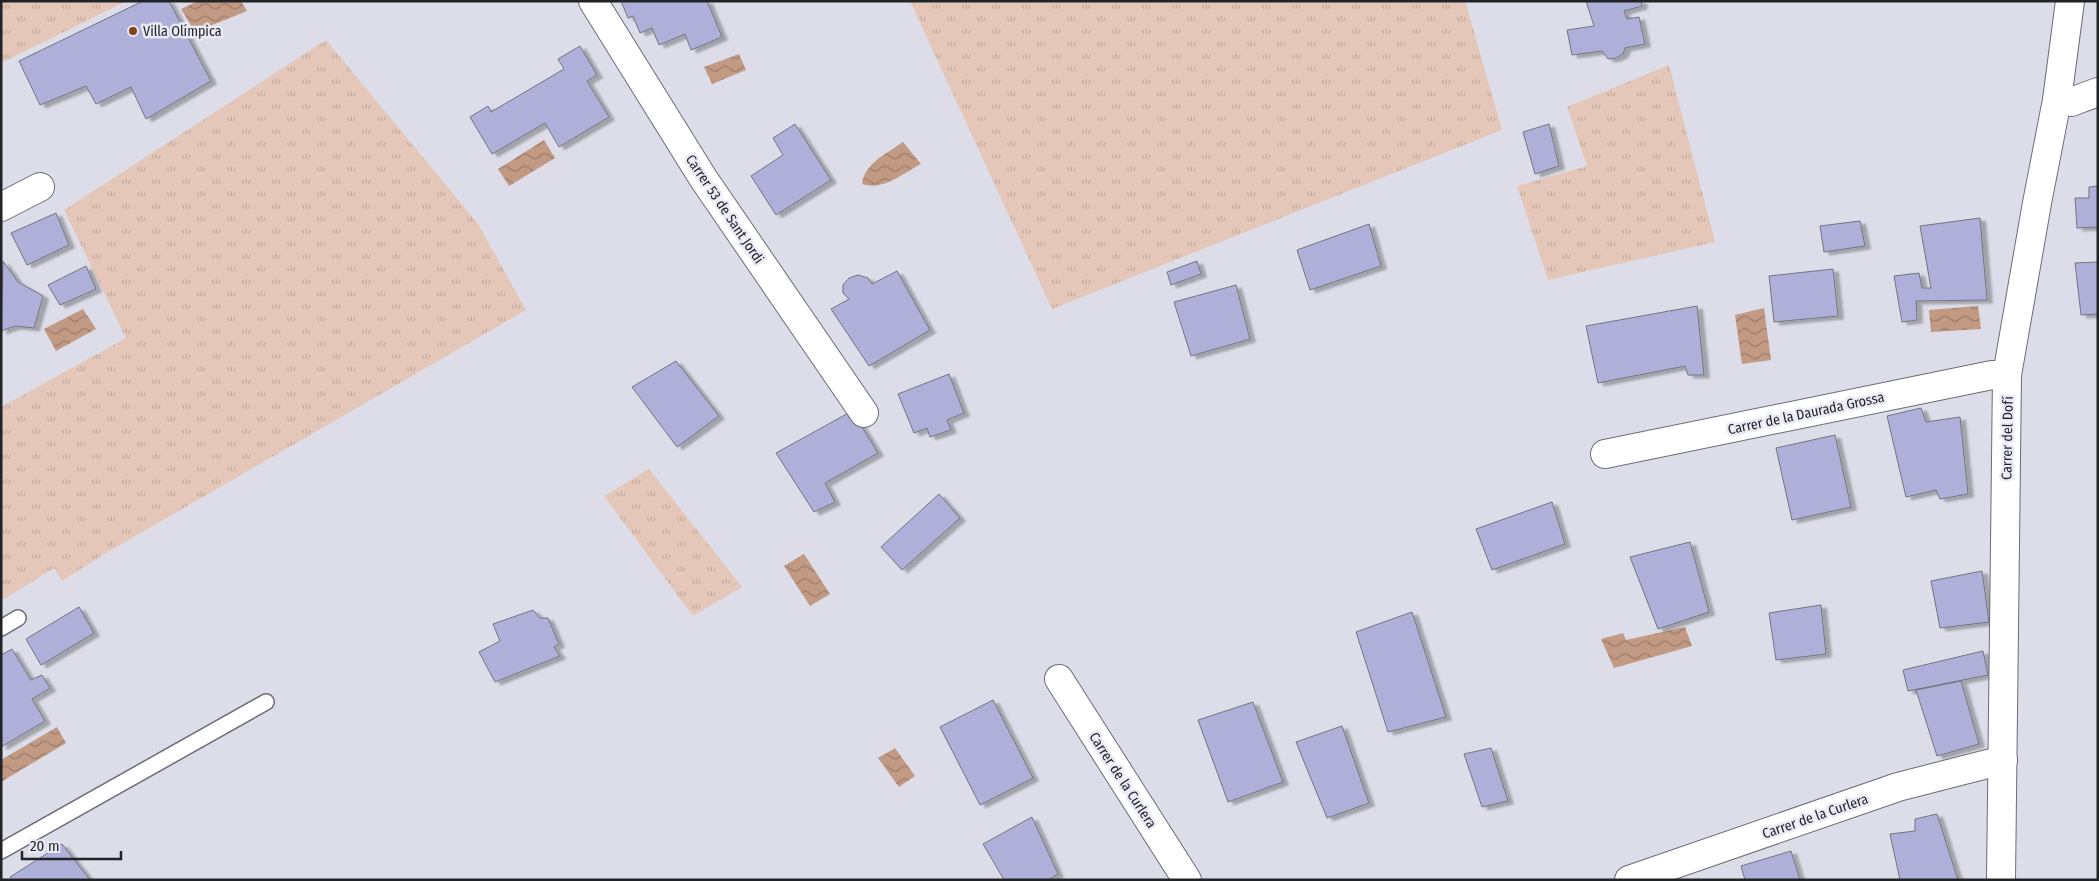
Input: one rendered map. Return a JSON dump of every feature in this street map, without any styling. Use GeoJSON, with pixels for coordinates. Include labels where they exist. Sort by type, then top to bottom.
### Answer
{"type":"FeatureCollection","features":[{"type":"Feature","properties":{"kind":"street","name":"Carrer 53 de Sant Jordi"},"geometry":{"type":"LineString","coordinates":[[593,1],[703,178],[864,412]]}},
{"type":"Feature","properties":{"kind":"street","name":"Carrer del Dofí"},"geometry":{"type":"LineString","coordinates":[[2001,880],[2008,374],[2035,213],[2057,100],[2070,1]]}},
{"type":"Feature","properties":{"kind":"street"},"geometry":{"type":"LineString","coordinates":[[2057,100],[2071,102],[2098,92]]}},
{"type":"Feature","properties":{"kind":"street"},"geometry":{"type":"LineString","coordinates":[[1,207],[40,187]]}},
{"type":"Feature","properties":{"kind":"street","name":"Carrer de la Daurada Grossa"},"geometry":{"type":"LineString","coordinates":[[1606,454],[1992,374],[2008,374]]}},
{"type":"Feature","properties":{"kind":"street","name":"Carrer de la Curlera"},"geometry":{"type":"LineString","coordinates":[[1059,679],[1187,880]]}},
{"type":"Feature","properties":{"kind":"street","name":"Carrer de la Curlera"},"geometry":{"type":"LineString","coordinates":[[1629,880],[1898,787],[2003,760]]}},
{"type":"Feature","properties":{"kind":"lane"},"geometry":{"type":"LineString","coordinates":[[1,628],[18,618]]}},
{"type":"Feature","properties":{"kind":"lane"},"geometry":{"type":"LineString","coordinates":[[1,851],[266,702]]}},
{"type":"Feature","properties":{"kind":"green space"},"geometry":{"type":"Polygon","coordinates":[[[1,1],[127,1],[1,63],[1,1]]]}},
{"type":"Feature","properties":{"kind":"green space"},"geometry":{"type":"Polygon","coordinates":[[[910,1],[1465,1],[1502,130],[1052,309],[910,1]]]}},
{"type":"Feature","properties":{"kind":"green space"},"geometry":{"type":"Polygon","coordinates":[[[326,40],[478,224],[526,310],[101,556],[62,581],[54,568],[1,601],[1,407],[126,338],[64,210],[326,40]]]}},
{"type":"Feature","properties":{"kind":"green space"},"geometry":{"type":"Polygon","coordinates":[[[1669,65],[1715,242],[1548,280],[1517,186],[1587,166],[1567,107],[1669,65]]]}},
{"type":"Feature","properties":{"kind":"green space"},"geometry":{"type":"Polygon","coordinates":[[[649,469],[742,587],[693,616],[604,496],[649,469]]]}},
{"type":"Feature","properties":{"kind":"water"},"geometry":{"type":"Polygon","coordinates":[[[198,1],[241,1],[247,11],[195,32],[181,9],[198,1]]]}},
{"type":"Feature","properties":{"kind":"water"},"geometry":{"type":"Polygon","coordinates":[[[739,54],[746,70],[712,84],[704,67],[739,54]]]}},
{"type":"Feature","properties":{"kind":"water"},"geometry":{"type":"Polygon","coordinates":[[[544,140],[555,158],[509,186],[498,169],[544,140]]]}},
{"type":"Feature","properties":{"kind":"water"},"geometry":{"type":"Polygon","coordinates":[[[903,142],[921,164],[900,177],[885,183],[870,186],[862,184],[867,170],[872,164],[903,142]]]}},
{"type":"Feature","properties":{"kind":"water"},"geometry":{"type":"Polygon","coordinates":[[[1978,306],[1981,329],[1931,332],[1929,310],[1978,306]]]}},
{"type":"Feature","properties":{"kind":"water"},"geometry":{"type":"Polygon","coordinates":[[[1764,308],[1771,360],[1742,364],[1735,315],[1764,308]]]}},
{"type":"Feature","properties":{"kind":"water"},"geometry":{"type":"Polygon","coordinates":[[[83,309],[96,329],[56,351],[44,329],[83,309]]]}},
{"type":"Feature","properties":{"kind":"water"},"geometry":{"type":"Polygon","coordinates":[[[804,554],[830,594],[810,606],[784,566],[804,554]]]}},
{"type":"Feature","properties":{"kind":"water"},"geometry":{"type":"Polygon","coordinates":[[[1685,627],[1692,646],[1614,668],[1601,639],[1623,633],[1626,640],[1685,627]]]}},
{"type":"Feature","properties":{"kind":"water"},"geometry":{"type":"Polygon","coordinates":[[[57,727],[66,743],[1,782],[1,760],[57,727]]]}},
{"type":"Feature","properties":{"kind":"water"},"geometry":{"type":"Polygon","coordinates":[[[895,748],[915,776],[899,787],[878,758],[895,748]]]}},
{"type":"Feature","properties":{"kind":"building","name":"Villa Olímpica"},"geometry":{"type":"Polygon","coordinates":[[[143,1],[169,1],[211,81],[146,119],[131,87],[96,104],[86,86],[40,105],[19,61],[143,1]]]}},
{"type":"Feature","properties":{"kind":"building"},"geometry":{"type":"Polygon","coordinates":[[[621,1],[707,1],[722,37],[691,50],[685,34],[659,45],[652,28],[640,33],[633,16],[628,18],[621,1]]]}},
{"type":"Feature","properties":{"kind":"building"},"geometry":{"type":"Polygon","coordinates":[[[1586,1],[1641,1],[1642,6],[1624,11],[1627,19],[1639,17],[1645,44],[1625,48],[1623,54],[1616,58],[1608,59],[1602,51],[1572,55],[1567,30],[1594,26],[1586,1]]]}},
{"type":"Feature","properties":{"kind":"building"},"geometry":{"type":"Polygon","coordinates":[[[580,46],[597,75],[587,81],[609,117],[559,147],[545,123],[492,154],[470,117],[488,106],[491,112],[564,69],[558,59],[580,46]]]}},
{"type":"Feature","properties":{"kind":"building"},"geometry":{"type":"Polygon","coordinates":[[[795,124],[831,180],[776,215],[751,176],[783,155],[773,138],[795,124]]]}},
{"type":"Feature","properties":{"kind":"building"},"geometry":{"type":"Polygon","coordinates":[[[1549,124],[1559,166],[1535,174],[1523,132],[1549,124]]]}},
{"type":"Feature","properties":{"kind":"building"},"geometry":{"type":"Polygon","coordinates":[[[2098,186],[2098,227],[2077,228],[2075,198],[2089,198],[2089,187],[2098,186]]]}},
{"type":"Feature","properties":{"kind":"building"},"geometry":{"type":"Polygon","coordinates":[[[56,213],[69,245],[27,265],[11,233],[56,213]]]}},
{"type":"Feature","properties":{"kind":"building"},"geometry":{"type":"Polygon","coordinates":[[[1980,218],[1987,300],[1916,301],[1917,320],[1902,322],[1894,276],[1919,273],[1922,288],[1931,288],[1920,226],[1980,218]]]}},
{"type":"Feature","properties":{"kind":"building"},"geometry":{"type":"Polygon","coordinates":[[[1860,221],[1865,246],[1824,252],[1820,226],[1860,221]]]}},
{"type":"Feature","properties":{"kind":"building"},"geometry":{"type":"Polygon","coordinates":[[[1369,224],[1381,266],[1310,290],[1297,250],[1369,224]]]}},
{"type":"Feature","properties":{"kind":"building"},"geometry":{"type":"Polygon","coordinates":[[[3,261],[18,282],[43,296],[34,328],[15,326],[1,331],[3,261]]]}},
{"type":"Feature","properties":{"kind":"building"},"geometry":{"type":"Polygon","coordinates":[[[1197,261],[1201,274],[1171,285],[1167,272],[1197,261]]]}},
{"type":"Feature","properties":{"kind":"building"},"geometry":{"type":"Polygon","coordinates":[[[2098,262],[2098,314],[2081,315],[2075,263],[2098,262]]]}},
{"type":"Feature","properties":{"kind":"building"},"geometry":{"type":"Polygon","coordinates":[[[86,266],[96,289],[60,305],[48,285],[86,266]]]}},
{"type":"Feature","properties":{"kind":"building"},"geometry":{"type":"Polygon","coordinates":[[[1833,269],[1838,316],[1774,322],[1769,276],[1833,269]]]}},
{"type":"Feature","properties":{"kind":"building"},"geometry":{"type":"Polygon","coordinates":[[[897,271],[930,330],[869,366],[831,309],[849,299],[843,293],[843,285],[849,278],[858,275],[868,278],[872,284],[897,271]]]}},
{"type":"Feature","properties":{"kind":"building"},"geometry":{"type":"Polygon","coordinates":[[[1236,285],[1250,339],[1191,356],[1174,302],[1236,285]]]}},
{"type":"Feature","properties":{"kind":"building"},"geometry":{"type":"Polygon","coordinates":[[[1697,306],[1704,375],[1688,375],[1685,366],[1598,383],[1586,326],[1697,306]]]}},
{"type":"Feature","properties":{"kind":"building"},"geometry":{"type":"Polygon","coordinates":[[[676,361],[719,416],[677,447],[632,387],[676,361]]]}},
{"type":"Feature","properties":{"kind":"building"},"geometry":{"type":"Polygon","coordinates":[[[949,374],[964,413],[947,420],[951,430],[930,437],[927,428],[914,433],[898,394],[949,374]]]}},
{"type":"Feature","properties":{"kind":"building"},"geometry":{"type":"Polygon","coordinates":[[[1921,408],[1926,422],[1960,417],[1968,494],[1940,499],[1936,490],[1906,497],[1887,416],[1921,408]]]}},
{"type":"Feature","properties":{"kind":"building"},"geometry":{"type":"Polygon","coordinates":[[[852,411],[878,453],[825,483],[835,502],[814,512],[776,453],[852,411]]]}},
{"type":"Feature","properties":{"kind":"building"},"geometry":{"type":"Polygon","coordinates":[[[1835,435],[1851,507],[1792,520],[1776,448],[1835,435]]]}},
{"type":"Feature","properties":{"kind":"building"},"geometry":{"type":"Polygon","coordinates":[[[939,494],[960,518],[902,570],[881,547],[939,494]]]}},
{"type":"Feature","properties":{"kind":"building"},"geometry":{"type":"Polygon","coordinates":[[[1552,502],[1565,544],[1492,570],[1476,529],[1552,502]]]}},
{"type":"Feature","properties":{"kind":"building"},"geometry":{"type":"Polygon","coordinates":[[[1690,542],[1709,612],[1658,629],[1630,557],[1690,542]]]}},
{"type":"Feature","properties":{"kind":"building"},"geometry":{"type":"Polygon","coordinates":[[[1982,571],[1989,622],[1940,628],[1931,581],[1982,571]]]}},
{"type":"Feature","properties":{"kind":"building"},"geometry":{"type":"Polygon","coordinates":[[[1821,605],[1826,654],[1776,660],[1769,613],[1821,605]]]}},
{"type":"Feature","properties":{"kind":"building"},"geometry":{"type":"Polygon","coordinates":[[[79,607],[94,633],[41,665],[26,639],[79,607]]]}},
{"type":"Feature","properties":{"kind":"building"},"geometry":{"type":"Polygon","coordinates":[[[533,610],[540,618],[548,618],[559,644],[554,647],[560,656],[495,682],[479,652],[500,641],[493,624],[533,610]]]}},
{"type":"Feature","properties":{"kind":"building"},"geometry":{"type":"Polygon","coordinates":[[[1412,612],[1446,717],[1388,732],[1356,632],[1412,612]]]}},
{"type":"Feature","properties":{"kind":"building"},"geometry":{"type":"Polygon","coordinates":[[[12,649],[31,680],[42,675],[50,688],[32,699],[45,721],[1,747],[1,655],[12,649]]]}},
{"type":"Feature","properties":{"kind":"building"},"geometry":{"type":"Polygon","coordinates":[[[1983,651],[1988,675],[1908,691],[1903,670],[1983,651]]]}},
{"type":"Feature","properties":{"kind":"building"},"geometry":{"type":"Polygon","coordinates":[[[1961,681],[1979,744],[1937,756],[1916,690],[1961,681]]]}},
{"type":"Feature","properties":{"kind":"building"},"geometry":{"type":"Polygon","coordinates":[[[993,700],[1033,778],[980,805],[940,727],[993,700]]]}},
{"type":"Feature","properties":{"kind":"building"},"geometry":{"type":"Polygon","coordinates":[[[1253,702],[1283,782],[1228,802],[1198,720],[1253,702]]]}},
{"type":"Feature","properties":{"kind":"building"},"geometry":{"type":"Polygon","coordinates":[[[1342,726],[1369,803],[1327,818],[1296,742],[1342,726]]]}},
{"type":"Feature","properties":{"kind":"building"},"geometry":{"type":"Polygon","coordinates":[[[1491,748],[1508,801],[1482,807],[1464,754],[1491,748]]]}},
{"type":"Feature","properties":{"kind":"building"},"geometry":{"type":"Polygon","coordinates":[[[1937,814],[1958,880],[1900,880],[1890,834],[1915,831],[1915,819],[1937,814]]]}},
{"type":"Feature","properties":{"kind":"building"},"geometry":{"type":"Polygon","coordinates":[[[1032,817],[1058,874],[1048,880],[1004,880],[983,844],[1032,817]]]}},
{"type":"Feature","properties":{"kind":"building"},"geometry":{"type":"Polygon","coordinates":[[[62,844],[90,880],[12,880],[10,877],[62,844]]]}},
{"type":"Feature","properties":{"kind":"building"},"geometry":{"type":"Polygon","coordinates":[[[1791,851],[1800,880],[1745,880],[1741,866],[1791,851]]]}},
{"type":"Feature","properties":{"kind":"place","name":"Villa Olímpica"},"geometry":{"type":"Point","coordinates":[133,31]}}]}
